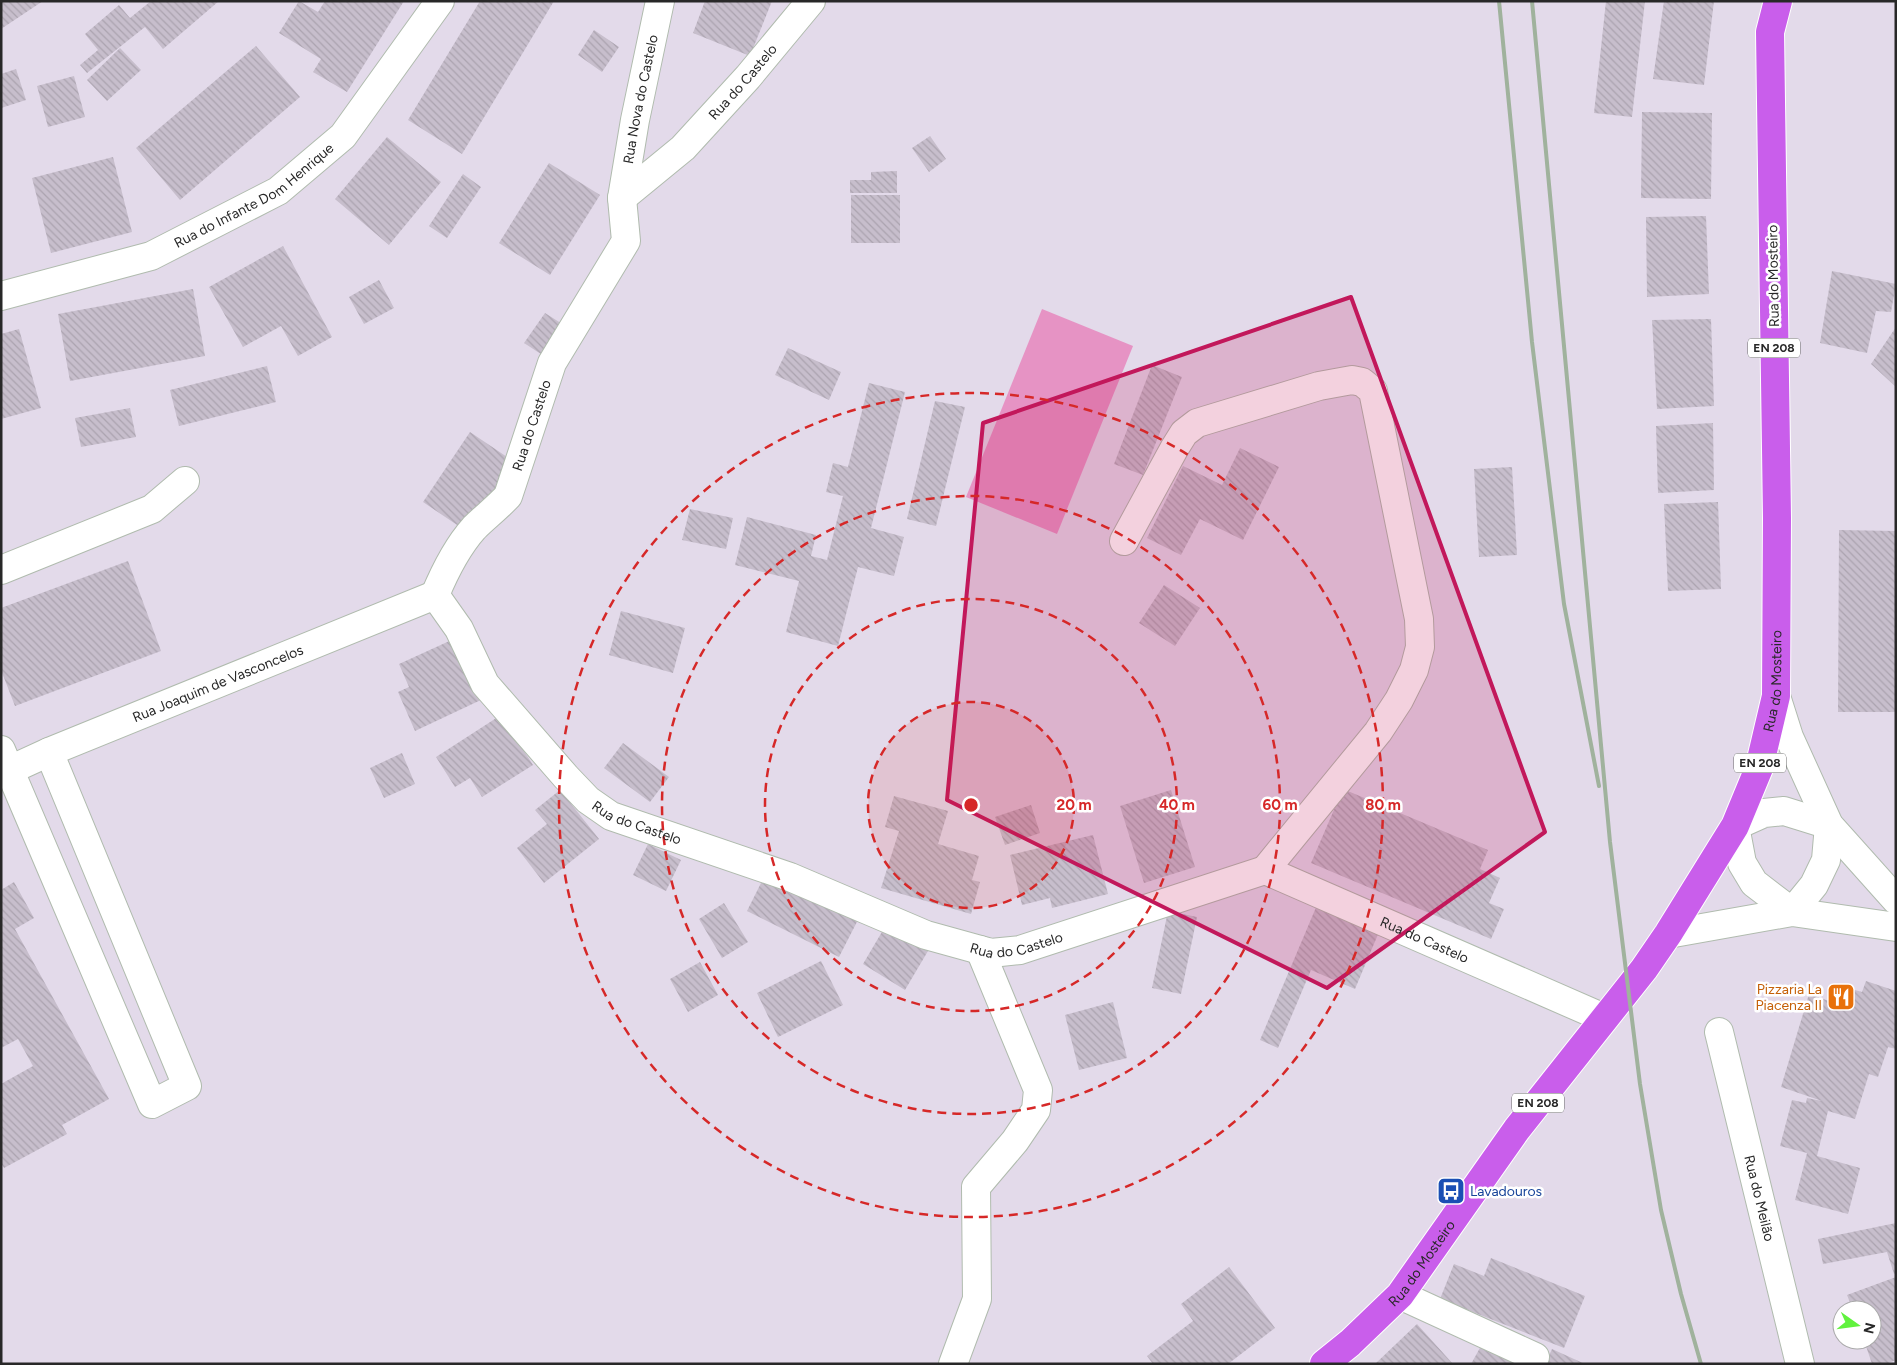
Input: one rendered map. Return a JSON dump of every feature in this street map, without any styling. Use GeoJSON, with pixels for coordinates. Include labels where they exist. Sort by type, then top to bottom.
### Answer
{"type":"FeatureCollection","features":[{"type":"Feature","properties":{"kind":"main road","name":"Rua do Mosteiro"},"geometry":{"type":"LineString","coordinates":[[1324,1364],[1350,1343],[1400,1295],[1517,1129],[1644,969],[1735,826],[1759,768],[1776,696],[1777,518],[1770,32],[1778,1]]}},
{"type":"Feature","properties":{"kind":"street","name":"Rua do Infante Dom Henrique"},"geometry":{"type":"LineString","coordinates":[[1,296],[151,256],[278,190],[343,136],[440,1]]}},
{"type":"Feature","properties":{"kind":"street","name":"Rua Nova do Castelo"},"geometry":{"type":"LineString","coordinates":[[622,198],[635,120],[660,1]]}},
{"type":"Feature","properties":{"kind":"street","name":"Rua do Castelo"},"geometry":{"type":"LineString","coordinates":[[811,1],[748,77],[683,148],[622,198],[626,241],[552,363],[508,496],[474,528],[446,568],[436,595],[459,629],[485,684],[566,777],[588,800],[611,816],[790,878],[926,935],[991,953],[1020,950],[1265,870],[1604,1018]]}},
{"type":"Feature","properties":{"kind":"street"},"geometry":{"type":"LineString","coordinates":[[1124,541],[1174,449],[1184,433],[1197,423],[1319,386],[1352,380],[1362,382],[1373,392],[1419,619],[1420,647],[1414,670],[1399,700],[1378,732],[1265,870]]}},
{"type":"Feature","properties":{"kind":"street"},"geometry":{"type":"LineString","coordinates":[[1,570],[152,509],[185,481]]}},
{"type":"Feature","properties":{"kind":"street","name":"Rua Joaquim de Vasconcelos"},"geometry":{"type":"LineString","coordinates":[[4,765],[49,752],[436,595]]}},
{"type":"Feature","properties":{"kind":"street"},"geometry":{"type":"LineString","coordinates":[[1776,696],[1789,737],[1829,826],[1896,900]]}},
{"type":"Feature","properties":{"kind":"street"},"geometry":{"type":"LineString","coordinates":[[4,765],[152,1104],[187,1086],[49,752]]}},
{"type":"Feature","properties":{"kind":"street"},"geometry":{"type":"LineString","coordinates":[[1792,912],[1754,883],[1742,863],[1735,826],[1764,813],[1784,811],[1829,826]]}},
{"type":"Feature","properties":{"kind":"street"},"geometry":{"type":"LineString","coordinates":[[1792,912],[1814,885],[1826,860],[1829,826]]}},
{"type":"Feature","properties":{"kind":"street"},"geometry":{"type":"LineString","coordinates":[[1668,934],[1792,912],[1896,927]]}},
{"type":"Feature","properties":{"kind":"street"},"geometry":{"type":"LineString","coordinates":[[953,1364],[977,1299],[976,1187],[1015,1141],[1036,1110],[1038,1090],[980,950]]}},
{"type":"Feature","properties":{"kind":"street","name":"Rua do Meilão"},"geometry":{"type":"LineString","coordinates":[[1719,1032],[1800,1364]]}},
{"type":"Feature","properties":{"kind":"street"},"geometry":{"type":"LineString","coordinates":[[1400,1295],[1535,1357]]}},
{"type":"Feature","properties":{"kind":"highlighted area"},"geometry":{"type":"Polygon","coordinates":[[[1351,297],[1545,832],[1327,988],[947,800],[983,423],[1351,297]]]}},
{"type":"Feature","properties":{"kind":"shaded area"},"geometry":{"type":"Polygon","coordinates":[[[1042,309],[1133,346],[1057,534],[966,497],[1042,309]]]}},
{"type":"Feature","properties":{"kind":"building"},"geometry":{"type":"Polygon","coordinates":[[[1,1],[43,1],[1,29],[1,1]]]}},
{"type":"Feature","properties":{"kind":"building"},"geometry":{"type":"Polygon","coordinates":[[[151,1],[219,1],[163,49],[145,27],[87,73],[80,65],[98,50],[85,34],[119,5],[130,18],[151,1]]]}},
{"type":"Feature","properties":{"kind":"building"},"geometry":{"type":"Polygon","coordinates":[[[299,1],[318,12],[325,1],[404,1],[347,92],[313,72],[321,59],[279,33],[299,1]]]}},
{"type":"Feature","properties":{"kind":"building"},"geometry":{"type":"Polygon","coordinates":[[[480,1],[554,1],[462,154],[408,120],[480,1]]]}},
{"type":"Feature","properties":{"kind":"building"},"geometry":{"type":"Polygon","coordinates":[[[705,1],[772,1],[750,56],[693,33],[705,1]]]}},
{"type":"Feature","properties":{"kind":"building"},"geometry":{"type":"Polygon","coordinates":[[[1606,1],[1645,1],[1632,117],[1594,113],[1606,1]]]}},
{"type":"Feature","properties":{"kind":"building"},"geometry":{"type":"Polygon","coordinates":[[[1664,1],[1714,1],[1704,85],[1653,79],[1664,1]]]}},
{"type":"Feature","properties":{"kind":"building"},"geometry":{"type":"Polygon","coordinates":[[[594,30],[619,47],[602,72],[578,55],[594,30]]]}},
{"type":"Feature","properties":{"kind":"building"},"geometry":{"type":"Polygon","coordinates":[[[256,46],[300,97],[180,200],[136,148],[256,46]]]}},
{"type":"Feature","properties":{"kind":"building"},"geometry":{"type":"Polygon","coordinates":[[[120,48],[141,70],[107,101],[87,80],[120,48]]]}},
{"type":"Feature","properties":{"kind":"building"},"geometry":{"type":"Polygon","coordinates":[[[16,69],[26,100],[1,108],[1,74],[16,69]]]}},
{"type":"Feature","properties":{"kind":"building"},"geometry":{"type":"Polygon","coordinates":[[[74,76],[85,117],[48,127],[37,86],[74,76]]]}},
{"type":"Feature","properties":{"kind":"building"},"geometry":{"type":"Polygon","coordinates":[[[1642,112],[1712,113],[1711,199],[1641,198],[1642,112]]]}},
{"type":"Feature","properties":{"kind":"building"},"geometry":{"type":"Polygon","coordinates":[[[930,136],[946,159],[929,172],[912,148],[930,136]]]}},
{"type":"Feature","properties":{"kind":"building"},"geometry":{"type":"Polygon","coordinates":[[[387,137],[441,182],[389,245],[335,199],[387,137]]]}},
{"type":"Feature","properties":{"kind":"building"},"geometry":{"type":"Polygon","coordinates":[[[113,157],[132,232],[51,253],[32,178],[113,157]]]}},
{"type":"Feature","properties":{"kind":"building"},"geometry":{"type":"Polygon","coordinates":[[[549,163],[600,195],[550,275],[499,243],[549,163]]]}},
{"type":"Feature","properties":{"kind":"building"},"geometry":{"type":"Polygon","coordinates":[[[897,171],[897,193],[850,193],[850,180],[871,180],[871,172],[897,171]]]}},
{"type":"Feature","properties":{"kind":"building"},"geometry":{"type":"Polygon","coordinates":[[[463,174],[481,187],[447,238],[429,226],[463,174]]]}},
{"type":"Feature","properties":{"kind":"building"},"geometry":{"type":"Polygon","coordinates":[[[851,195],[900,195],[900,243],[851,243],[851,195]]]}},
{"type":"Feature","properties":{"kind":"building"},"geometry":{"type":"Polygon","coordinates":[[[1706,216],[1709,294],[1647,297],[1646,217],[1706,216]]]}},
{"type":"Feature","properties":{"kind":"building"},"geometry":{"type":"Polygon","coordinates":[[[283,246],[332,337],[298,356],[281,326],[243,347],[209,287],[283,246]]]}},
{"type":"Feature","properties":{"kind":"building"},"geometry":{"type":"Polygon","coordinates":[[[1832,271],[1896,284],[1891,312],[1876,311],[1867,353],[1820,343],[1832,271]]]}},
{"type":"Feature","properties":{"kind":"building"},"geometry":{"type":"Polygon","coordinates":[[[379,280],[394,308],[364,324],[349,297],[379,280]]]}},
{"type":"Feature","properties":{"kind":"building"},"geometry":{"type":"Polygon","coordinates":[[[193,289],[205,356],[70,381],[58,314],[193,289]]]}},
{"type":"Feature","properties":{"kind":"building"},"geometry":{"type":"Polygon","coordinates":[[[545,313],[567,327],[547,358],[524,343],[545,313]]]}},
{"type":"Feature","properties":{"kind":"building"},"geometry":{"type":"Polygon","coordinates":[[[1711,319],[1714,406],[1657,409],[1652,320],[1711,319]]]}},
{"type":"Feature","properties":{"kind":"building"},"geometry":{"type":"Polygon","coordinates":[[[1896,327],[1896,387],[1871,364],[1896,327]]]}},
{"type":"Feature","properties":{"kind":"building"},"geometry":{"type":"Polygon","coordinates":[[[19,329],[41,408],[1,419],[1,334],[19,329]]]}},
{"type":"Feature","properties":{"kind":"building"},"geometry":{"type":"Polygon","coordinates":[[[788,348],[841,372],[829,400],[775,375],[788,348]]]}},
{"type":"Feature","properties":{"kind":"building"},"geometry":{"type":"Polygon","coordinates":[[[1152,365],[1182,377],[1143,475],[1114,464],[1152,365]]]}},
{"type":"Feature","properties":{"kind":"building"},"geometry":{"type":"Polygon","coordinates":[[[267,366],[276,402],[179,426],[170,390],[267,366]]]}},
{"type":"Feature","properties":{"kind":"building"},"geometry":{"type":"Polygon","coordinates":[[[869,383],[905,392],[871,528],[904,537],[894,576],[858,567],[838,646],[786,632],[799,581],[735,565],[747,517],[816,535],[811,556],[827,560],[843,496],[826,492],[833,463],[848,467],[869,383]]]}},
{"type":"Feature","properties":{"kind":"building"},"geometry":{"type":"Polygon","coordinates":[[[935,401],[965,407],[936,526],[907,519],[935,401]]]}},
{"type":"Feature","properties":{"kind":"building"},"geometry":{"type":"Polygon","coordinates":[[[130,408],[136,437],[81,447],[75,418],[130,408]]]}},
{"type":"Feature","properties":{"kind":"building"},"geometry":{"type":"Polygon","coordinates":[[[1713,423],[1714,490],[1658,493],[1656,426],[1713,423]]]}},
{"type":"Feature","properties":{"kind":"building"},"geometry":{"type":"Polygon","coordinates":[[[470,432],[516,463],[469,533],[423,502],[470,432]]]}},
{"type":"Feature","properties":{"kind":"building"},"geometry":{"type":"Polygon","coordinates":[[[1240,448],[1279,467],[1243,540],[1200,519],[1181,555],[1147,538],[1183,466],[1222,485],[1240,448]]]}},
{"type":"Feature","properties":{"kind":"building"},"geometry":{"type":"Polygon","coordinates":[[[1512,467],[1517,555],[1479,557],[1474,469],[1512,467]]]}},
{"type":"Feature","properties":{"kind":"building"},"geometry":{"type":"Polygon","coordinates":[[[1718,502],[1721,589],[1668,591],[1664,504],[1718,502]]]}},
{"type":"Feature","properties":{"kind":"building"},"geometry":{"type":"Polygon","coordinates":[[[690,509],[733,518],[726,549],[682,540],[690,509]]]}},
{"type":"Feature","properties":{"kind":"building"},"geometry":{"type":"Polygon","coordinates":[[[1839,530],[1896,531],[1896,712],[1838,712],[1839,530]]]}},
{"type":"Feature","properties":{"kind":"building"},"geometry":{"type":"Polygon","coordinates":[[[128,561],[161,651],[15,706],[1,670],[1,608],[128,561]]]}},
{"type":"Feature","properties":{"kind":"building"},"geometry":{"type":"Polygon","coordinates":[[[1164,585],[1200,608],[1175,646],[1139,623],[1164,585]]]}},
{"type":"Feature","properties":{"kind":"building"},"geometry":{"type":"Polygon","coordinates":[[[621,611],[685,628],[673,673],[609,655],[621,611]]]}},
{"type":"Feature","properties":{"kind":"building"},"geometry":{"type":"Polygon","coordinates":[[[456,638],[483,699],[415,731],[398,692],[409,687],[399,664],[456,638]]]}},
{"type":"Feature","properties":{"kind":"building"},"geometry":{"type":"Polygon","coordinates":[[[501,715],[533,765],[482,797],[470,778],[455,787],[436,757],[501,715]]]}},
{"type":"Feature","properties":{"kind":"building"},"geometry":{"type":"Polygon","coordinates":[[[623,743],[669,777],[650,802],[604,768],[623,743]]]}},
{"type":"Feature","properties":{"kind":"building"},"geometry":{"type":"Polygon","coordinates":[[[402,753],[415,784],[384,798],[370,768],[402,753]]]}},
{"type":"Feature","properties":{"kind":"building"},"geometry":{"type":"Polygon","coordinates":[[[1343,789],[1488,850],[1480,869],[1500,878],[1489,903],[1504,909],[1491,939],[1311,863],[1343,789]]]}},
{"type":"Feature","properties":{"kind":"building"},"geometry":{"type":"Polygon","coordinates":[[[560,790],[599,839],[544,883],[517,848],[547,824],[535,810],[560,790]]]}},
{"type":"Feature","properties":{"kind":"building"},"geometry":{"type":"Polygon","coordinates":[[[1171,790],[1195,867],[1144,883],[1120,806],[1171,790]]]}},
{"type":"Feature","properties":{"kind":"building"},"geometry":{"type":"Polygon","coordinates":[[[894,796],[948,811],[938,844],[979,856],[972,880],[980,882],[971,914],[881,888],[899,831],[885,827],[894,796]]]}},
{"type":"Feature","properties":{"kind":"building"},"geometry":{"type":"Polygon","coordinates":[[[1031,805],[1040,833],[1005,845],[995,817],[1031,805]]]}},
{"type":"Feature","properties":{"kind":"building"},"geometry":{"type":"Polygon","coordinates":[[[1093,835],[1108,894],[1052,908],[1050,898],[1022,905],[1010,855],[1093,835]]]}},
{"type":"Feature","properties":{"kind":"building"},"geometry":{"type":"Polygon","coordinates":[[[648,844],[681,860],[666,891],[633,875],[648,844]]]}},
{"type":"Feature","properties":{"kind":"building"},"geometry":{"type":"Polygon","coordinates":[[[768,869],[860,916],[839,957],[747,911],[768,869]]]}},
{"type":"Feature","properties":{"kind":"building"},"geometry":{"type":"Polygon","coordinates":[[[14,882],[34,918],[15,929],[109,1099],[62,1125],[67,1134],[4,1168],[1,1163],[1,1084],[33,1066],[18,1039],[1,1048],[1,890],[14,882]]]}},
{"type":"Feature","properties":{"kind":"building"},"geometry":{"type":"Polygon","coordinates":[[[724,903],[748,942],[722,958],[699,919],[724,903]]]}},
{"type":"Feature","properties":{"kind":"building"},"geometry":{"type":"Polygon","coordinates":[[[1317,905],[1379,932],[1355,989],[1311,970],[1278,1048],[1260,1040],[1317,905]]]}},
{"type":"Feature","properties":{"kind":"building"},"geometry":{"type":"Polygon","coordinates":[[[1168,911],[1197,917],[1181,994],[1152,988],[1168,911]]]}},
{"type":"Feature","properties":{"kind":"building"},"geometry":{"type":"Polygon","coordinates":[[[886,925],[928,951],[905,990],[863,964],[886,925]]]}},
{"type":"Feature","properties":{"kind":"building"},"geometry":{"type":"Polygon","coordinates":[[[821,961],[843,1005],[778,1037],[757,993],[821,961]]]}},
{"type":"Feature","properties":{"kind":"building"},"geometry":{"type":"Polygon","coordinates":[[[700,962],[718,995],[688,1012],[670,979],[700,962]]]}},
{"type":"Feature","properties":{"kind":"building"},"geometry":{"type":"Polygon","coordinates":[[[1866,981],[1896,991],[1896,1049],[1888,1047],[1878,1077],[1869,1074],[1855,1119],[1828,1111],[1817,1156],[1860,1168],[1848,1214],[1795,1200],[1807,1153],[1780,1146],[1792,1100],[1806,1103],[1807,1098],[1822,1101],[1781,1087],[1809,994],[1832,1002],[1837,985],[1862,992],[1866,981]]]}},
{"type":"Feature","properties":{"kind":"building"},"geometry":{"type":"Polygon","coordinates":[[[1113,1002],[1127,1058],[1079,1070],[1065,1015],[1113,1002]]]}},
{"type":"Feature","properties":{"kind":"building"},"geometry":{"type":"Polygon","coordinates":[[[1896,1223],[1896,1273],[1894,1274],[1887,1252],[1823,1264],[1818,1239],[1896,1223]]]}},
{"type":"Feature","properties":{"kind":"building"},"geometry":{"type":"Polygon","coordinates":[[[1491,1258],[1585,1296],[1564,1348],[1440,1299],[1454,1264],[1484,1276],[1491,1258]]]}},
{"type":"Feature","properties":{"kind":"building"},"geometry":{"type":"Polygon","coordinates":[[[1229,1267],[1275,1328],[1228,1364],[1153,1364],[1147,1356],[1193,1321],[1181,1304],[1229,1267]]]}},
{"type":"Feature","properties":{"kind":"building"},"geometry":{"type":"Polygon","coordinates":[[[1896,1277],[1896,1360],[1886,1364],[1872,1364],[1867,1350],[1882,1350],[1882,1300],[1849,1300],[1847,1295],[1896,1277]]]}},
{"type":"Feature","properties":{"kind":"building"},"geometry":{"type":"Polygon","coordinates":[[[1417,1324],[1453,1364],[1375,1364],[1417,1324]]]}},
{"type":"Feature","properties":{"kind":"building"},"geometry":{"type":"Polygon","coordinates":[[[1481,1346],[1515,1364],[1471,1364],[1481,1346]]]}},
{"type":"Feature","properties":{"kind":"building"},"geometry":{"type":"Polygon","coordinates":[[[1552,1349],[1585,1364],[1545,1364],[1552,1349]]]}},
{"type":"Feature","properties":{"kind":"railway"},"geometry":{"type":"LineString","coordinates":[[1499,1],[1532,342],[1564,604],[1599,786]]}},
{"type":"Feature","properties":{"kind":"railway"},"geometry":{"type":"LineString","coordinates":[[1532,1],[1610,842],[1640,1084],[1661,1210],[1681,1294],[1701,1364]]}},
{"type":"Feature","properties":{"kind":"place","name":"Pizzaria La Piacenza II"},"geometry":{"type":"Point","coordinates":[1841,997]}},
{"type":"Feature","properties":{"kind":"place","name":"Lavadouros"},"geometry":{"type":"Point","coordinates":[1451,1191]}}]}
